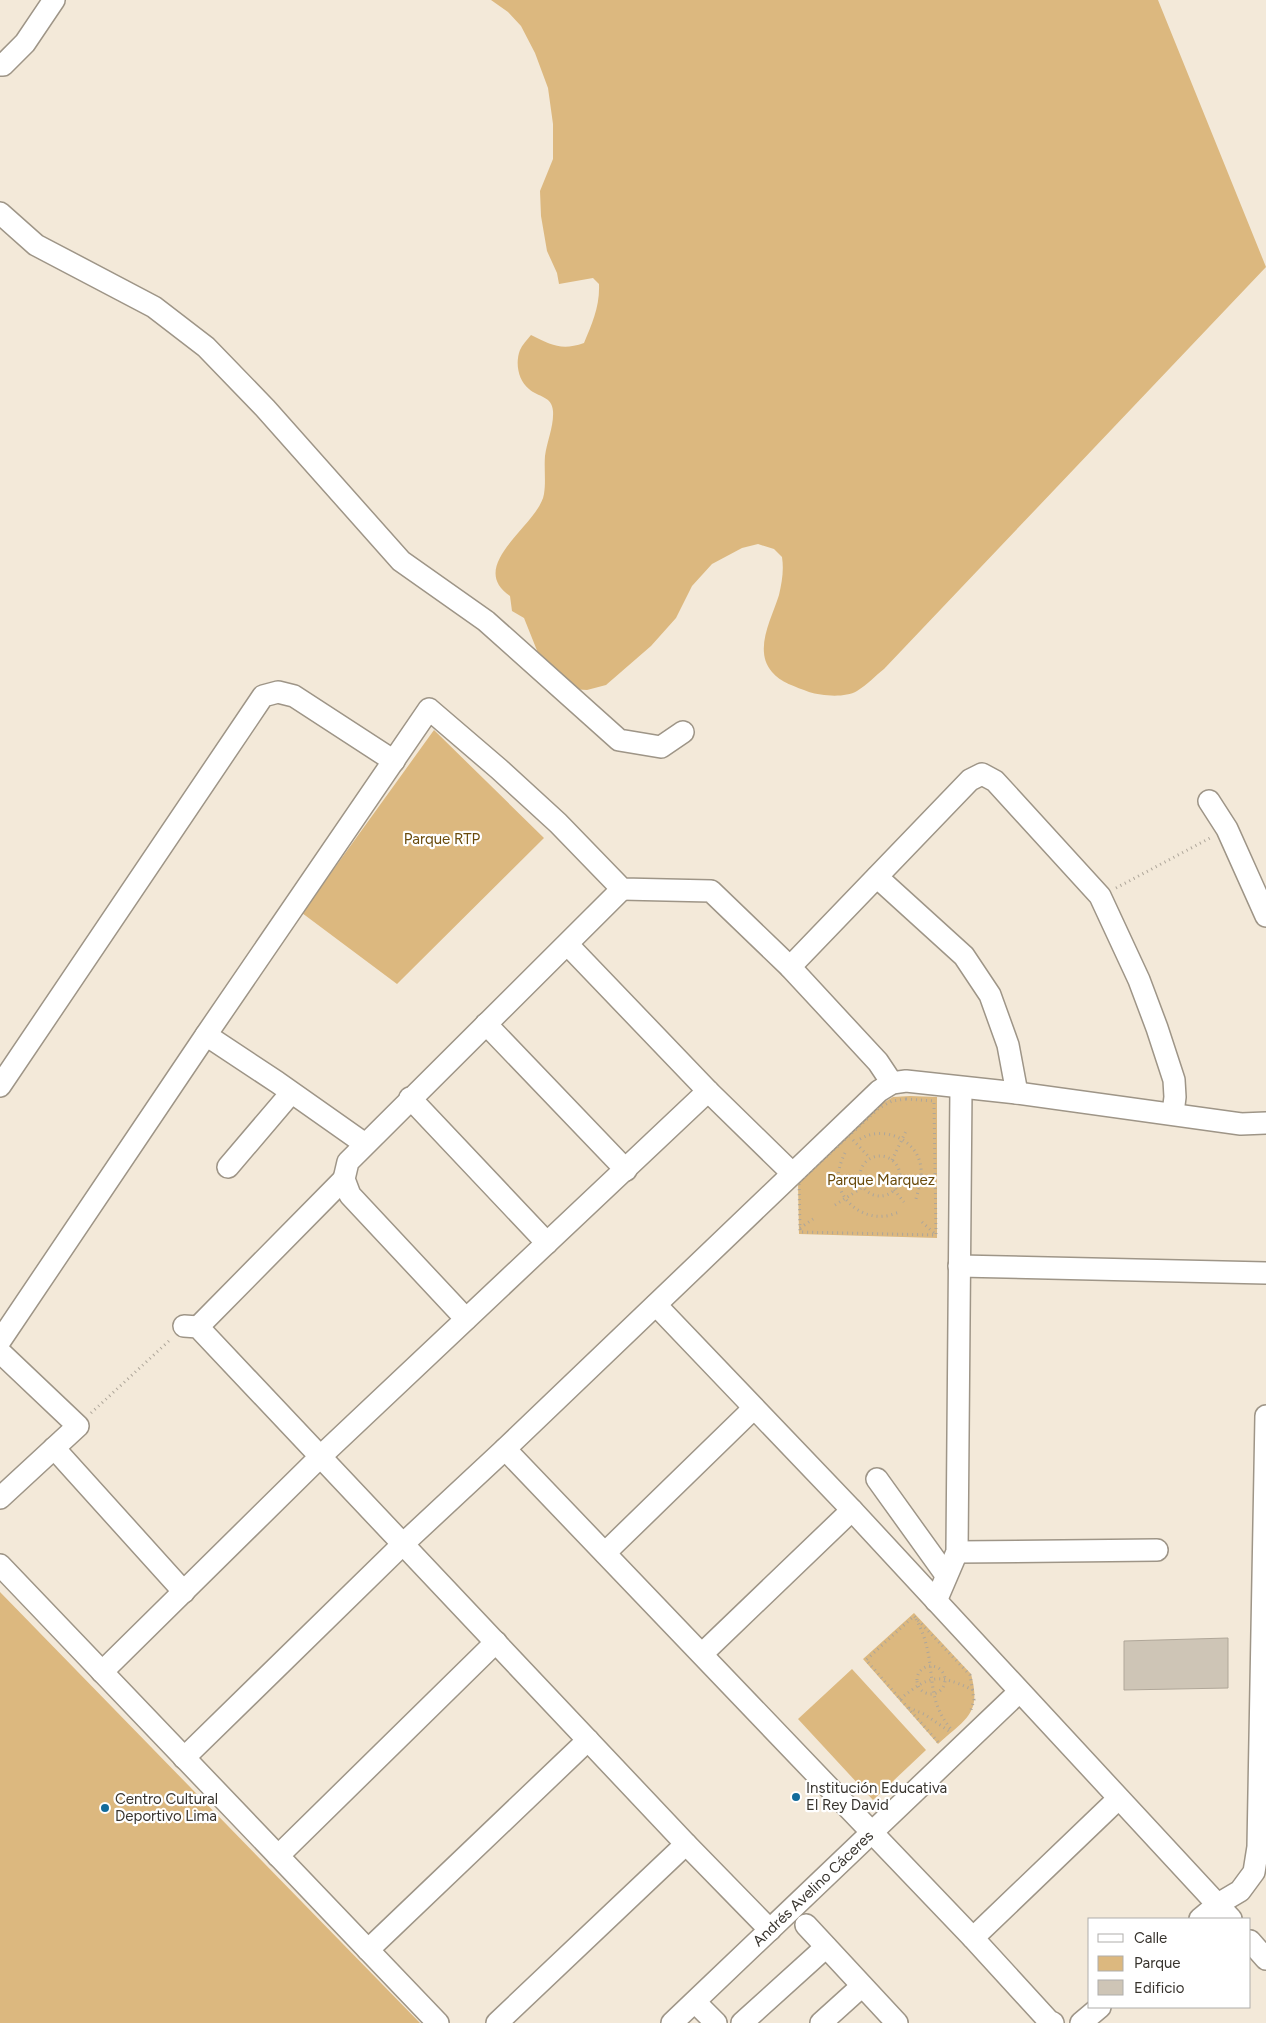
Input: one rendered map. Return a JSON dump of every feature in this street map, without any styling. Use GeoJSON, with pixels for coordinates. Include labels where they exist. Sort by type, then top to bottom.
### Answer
{"type":"FeatureCollection","features":[{"type":"Feature","properties":{"kind":"street"},"geometry":{"type":"LineString","coordinates":[[1,66],[25,43],[54,0]]}},
{"type":"Feature","properties":{"kind":"street"},"geometry":{"type":"LineString","coordinates":[[0,213],[36,245],[154,307],[206,348],[265,408],[401,561],[486,621],[619,740],[661,747],[684,732]]}},
{"type":"Feature","properties":{"kind":"street"},"geometry":{"type":"LineString","coordinates":[[0,1086],[263,696],[278,692],[294,696],[394,761]]}},
{"type":"Feature","properties":{"kind":"street"},"geometry":{"type":"LineString","coordinates":[[0,1341],[429,709],[558,823],[622,889],[711,890],[790,967],[878,1062],[892,1084]]}},
{"type":"Feature","properties":{"kind":"street"},"geometry":{"type":"LineString","coordinates":[[790,967],[970,780],[982,774],[995,781],[1100,896],[1139,980],[1157,1028],[1174,1080],[1175,1097],[1173,1113]]}},
{"type":"Feature","properties":{"kind":"street"},"geometry":{"type":"LineString","coordinates":[[1209,801],[1227,829],[1266,916]]}},
{"type":"Feature","properties":{"kind":"street"},"geometry":{"type":"LineString","coordinates":[[877,877],[964,956],[990,995],[1008,1045],[1017,1093]]}},
{"type":"Feature","properties":{"kind":"street"},"geometry":{"type":"LineString","coordinates":[[622,889],[568,945],[364,1144],[348,1162],[344,1178],[191,1327],[321,1456],[686,1844],[770,1930]]}},
{"type":"Feature","properties":{"kind":"street"},"geometry":{"type":"LineString","coordinates":[[568,945],[708,1091],[792,1173]]}},
{"type":"Feature","properties":{"kind":"street"},"geometry":{"type":"LineString","coordinates":[[486,1024],[626,1170]]}},
{"type":"Feature","properties":{"kind":"street"},"geometry":{"type":"LineString","coordinates":[[206,1035],[364,1144]]}},
{"type":"Feature","properties":{"kind":"street"},"geometry":{"type":"LineString","coordinates":[[184,1758],[403,1544],[505,1449],[879,1091],[892,1084],[906,1081],[1173,1113],[1241,1124],[1266,1123]]}},
{"type":"Feature","properties":{"kind":"street"},"geometry":{"type":"LineString","coordinates":[[936,1601],[957,1552],[962,1088]]}},
{"type":"Feature","properties":{"kind":"street"},"geometry":{"type":"LineString","coordinates":[[102,1672],[321,1456],[708,1091]]}},
{"type":"Feature","properties":{"kind":"street"},"geometry":{"type":"LineString","coordinates":[[228,1167],[291,1093]]}},
{"type":"Feature","properties":{"kind":"street"},"geometry":{"type":"LineString","coordinates":[[410,1098],[547,1243]]}},
{"type":"Feature","properties":{"kind":"street"},"geometry":{"type":"LineString","coordinates":[[344,1178],[350,1195],[466,1319]]}},
{"type":"Feature","properties":{"kind":"street"},"geometry":{"type":"LineString","coordinates":[[959,1266],[1266,1273]]}},
{"type":"Feature","properties":{"kind":"street"},"geometry":{"type":"LineString","coordinates":[[656,1305],[852,1510],[1118,1799],[1225,1912]]}},
{"type":"Feature","properties":{"kind":"street"},"geometry":{"type":"LineString","coordinates":[[0,1352],[78,1426],[0,1498]]}},
{"type":"Feature","properties":{"kind":"street"},"geometry":{"type":"LineString","coordinates":[[605,1553],[754,1408]]}},
{"type":"Feature","properties":{"kind":"street"},"geometry":{"type":"LineString","coordinates":[[1204,1918],[1225,1912],[1254,1872],[1258,1847],[1266,1416]]}},
{"type":"Feature","properties":{"kind":"street"},"geometry":{"type":"LineString","coordinates":[[54,1448],[184,1592]]}},
{"type":"Feature","properties":{"kind":"street"},"geometry":{"type":"LineString","coordinates":[[505,1449],[973,1938],[1049,2021],[1053,2023]]}},
{"type":"Feature","properties":{"kind":"street"},"geometry":{"type":"LineString","coordinates":[[877,1479],[946,1575]]}},
{"type":"Feature","properties":{"kind":"street"},"geometry":{"type":"LineString","coordinates":[[702,1654],[852,1510]]}},
{"type":"Feature","properties":{"kind":"street"},"geometry":{"type":"LineString","coordinates":[[957,1552],[1157,1550]]}},
{"type":"Feature","properties":{"kind":"street"},"geometry":{"type":"LineString","coordinates":[[0,1565],[438,2023]]}},
{"type":"Feature","properties":{"kind":"street"},"geometry":{"type":"LineString","coordinates":[[278,1856],[496,1642]]}},
{"type":"Feature","properties":{"kind":"street","name":"Andrés Avelino Cáceres"},"geometry":{"type":"LineString","coordinates":[[672,2023],[1019,1692]]}},
{"type":"Feature","properties":{"kind":"street"},"geometry":{"type":"LineString","coordinates":[[368,1950],[588,1740]]}},
{"type":"Feature","properties":{"kind":"street"},"geometry":{"type":"LineString","coordinates":[[973,1938],[1118,1799]]}},
{"type":"Feature","properties":{"kind":"street"},"geometry":{"type":"LineString","coordinates":[[497,2023],[686,1844]]}},
{"type":"Feature","properties":{"kind":"street"},"geometry":{"type":"LineString","coordinates":[[806,1924],[897,2023]]}},
{"type":"Feature","properties":{"kind":"street"},"geometry":{"type":"LineString","coordinates":[[1251,1942],[1266,1959]]}},
{"type":"Feature","properties":{"kind":"street"},"geometry":{"type":"LineString","coordinates":[[742,2023],[826,1947]]}},
{"type":"Feature","properties":{"kind":"street"},"geometry":{"type":"LineString","coordinates":[[821,2023],[862,1986]]}},
{"type":"Feature","properties":{"kind":"street"},"geometry":{"type":"LineString","coordinates":[[695,2002],[716,2023]]}},
{"type":"Feature","properties":{"kind":"street"},"geometry":{"type":"LineString","coordinates":[[1081,2023],[1099,2008]]}},
{"type":"Feature","properties":{"kind":"path"},"geometry":{"type":"LineString","coordinates":[[1100,896],[1227,829]]}},
{"type":"Feature","properties":{"kind":"path"},"geometry":{"type":"LineString","coordinates":[[918,1099],[934,1101],[936,1235],[800,1232],[799,1182],[879,1108],[892,1101],[918,1099]]}},
{"type":"Feature","properties":{"kind":"path"},"geometry":{"type":"LineString","coordinates":[[892,1160],[906,1131]]}},
{"type":"Feature","properties":{"kind":"path"},"geometry":{"type":"LineString","coordinates":[[853,1143],[865,1136],[879,1133],[893,1135],[916,1152],[921,1165],[922,1180],[916,1199]]}},
{"type":"Feature","properties":{"kind":"path"},"geometry":{"type":"LineString","coordinates":[[849,1148],[840,1166],[838,1179],[846,1198],[860,1212],[872,1216],[886,1216],[900,1212]]}},
{"type":"Feature","properties":{"kind":"path"},"geometry":{"type":"LineString","coordinates":[[876,1156],[883,1156],[892,1160],[898,1168],[900,1175],[894,1190],[880,1196],[868,1192],[863,1187],[860,1176],[864,1163],[876,1156]]}},
{"type":"Feature","properties":{"kind":"path"},"geometry":{"type":"LineString","coordinates":[[835,1205],[863,1187]]}},
{"type":"Feature","properties":{"kind":"path"},"geometry":{"type":"LineString","coordinates":[[894,1190],[904,1202]]}},
{"type":"Feature","properties":{"kind":"path"},"geometry":{"type":"LineString","coordinates":[[800,1228],[813,1219]]}},
{"type":"Feature","properties":{"kind":"path"},"geometry":{"type":"LineString","coordinates":[[922,1222],[936,1235]]}},
{"type":"Feature","properties":{"kind":"path"},"geometry":{"type":"LineString","coordinates":[[78,1426],[191,1327]]}},
{"type":"Feature","properties":{"kind":"path"},"geometry":{"type":"LineString","coordinates":[[914,1616],[926,1644],[933,1694],[943,1719],[950,1730]]}},
{"type":"Feature","properties":{"kind":"path"},"geometry":{"type":"LineString","coordinates":[[914,1616],[970,1675],[974,1700],[971,1710],[964,1716]]}},
{"type":"Feature","properties":{"kind":"path"},"geometry":{"type":"LineString","coordinates":[[914,1616],[866,1660],[938,1742]]}},
{"type":"Feature","properties":{"kind":"path"},"geometry":{"type":"LineString","coordinates":[[929,1666],[939,1668],[945,1680],[942,1689],[933,1694],[924,1693],[917,1686],[916,1681],[919,1672],[929,1666]]}},
{"type":"Feature","properties":{"kind":"path"},"geometry":{"type":"LineString","coordinates":[[900,1699],[930,1678],[945,1680],[973,1690]]}},
{"type":"Feature","properties":{"kind":"path"},"geometry":{"type":"LineString","coordinates":[[907,1707],[924,1714],[950,1730]]}},
{"type":"Feature","properties":{"kind":"path"},"geometry":{"type":"LineString","coordinates":[[931,1748],[958,1723]]}},
{"type":"Feature","properties":{"kind":"green space"},"geometry":{"type":"Polygon","coordinates":[[[491,0],[1158,0],[1266,267],[884,669],[857,691],[846,695],[827,695],[809,692],[779,679],[772,672],[764,654],[764,644],[779,595],[783,562],[782,557],[774,549],[758,544],[742,548],[712,564],[692,586],[676,618],[651,646],[606,685],[587,690],[571,689],[542,663],[524,618],[512,611],[510,596],[498,584],[496,571],[500,558],[508,545],[530,519],[539,506],[544,494],[545,456],[552,422],[553,411],[550,402],[529,389],[522,381],[518,371],[518,355],[523,344],[531,335],[545,342],[563,347],[584,343],[597,307],[599,284],[593,278],[559,284],[557,273],[547,251],[541,216],[540,191],[553,159],[553,124],[548,88],[535,53],[521,26],[508,12],[491,0]]]}},
{"type":"Feature","properties":{"kind":"green space","name":"Parque RTP"},"geometry":{"type":"Polygon","coordinates":[[[434,730],[544,838],[397,984],[302,913],[434,730]]]}},
{"type":"Feature","properties":{"kind":"green space","name":"Parque Marquez"},"geometry":{"type":"Polygon","coordinates":[[[893,1097],[937,1097],[937,1238],[799,1234],[798,1181],[871,1110],[893,1097]]]}},
{"type":"Feature","properties":{"kind":"green space","name":"Centro Cultural Deportivo Lima"},"geometry":{"type":"Polygon","coordinates":[[[0,1592],[420,2023],[0,2023],[0,1592]]]}},
{"type":"Feature","properties":{"kind":"green space"},"geometry":{"type":"Polygon","coordinates":[[[914,1613],[971,1674],[974,1688],[973,1708],[969,1715],[938,1744],[863,1659],[914,1613]]]}},
{"type":"Feature","properties":{"kind":"green space"},"geometry":{"type":"Polygon","coordinates":[[[852,1669],[926,1750],[873,1800],[798,1719],[852,1669]]]}},
{"type":"Feature","properties":{"kind":"building"},"geometry":{"type":"Polygon","coordinates":[[[1228,1638],[1228,1688],[1124,1690],[1124,1641],[1228,1638]]]}},
{"type":"Feature","properties":{"kind":"place","name":"Institución Educativa El Rey David"},"geometry":{"type":"Point","coordinates":[796,1797]}},
{"type":"Feature","properties":{"kind":"place","name":"Centro Cultural Deportivo Lima"},"geometry":{"type":"Point","coordinates":[105,1808]}}]}
